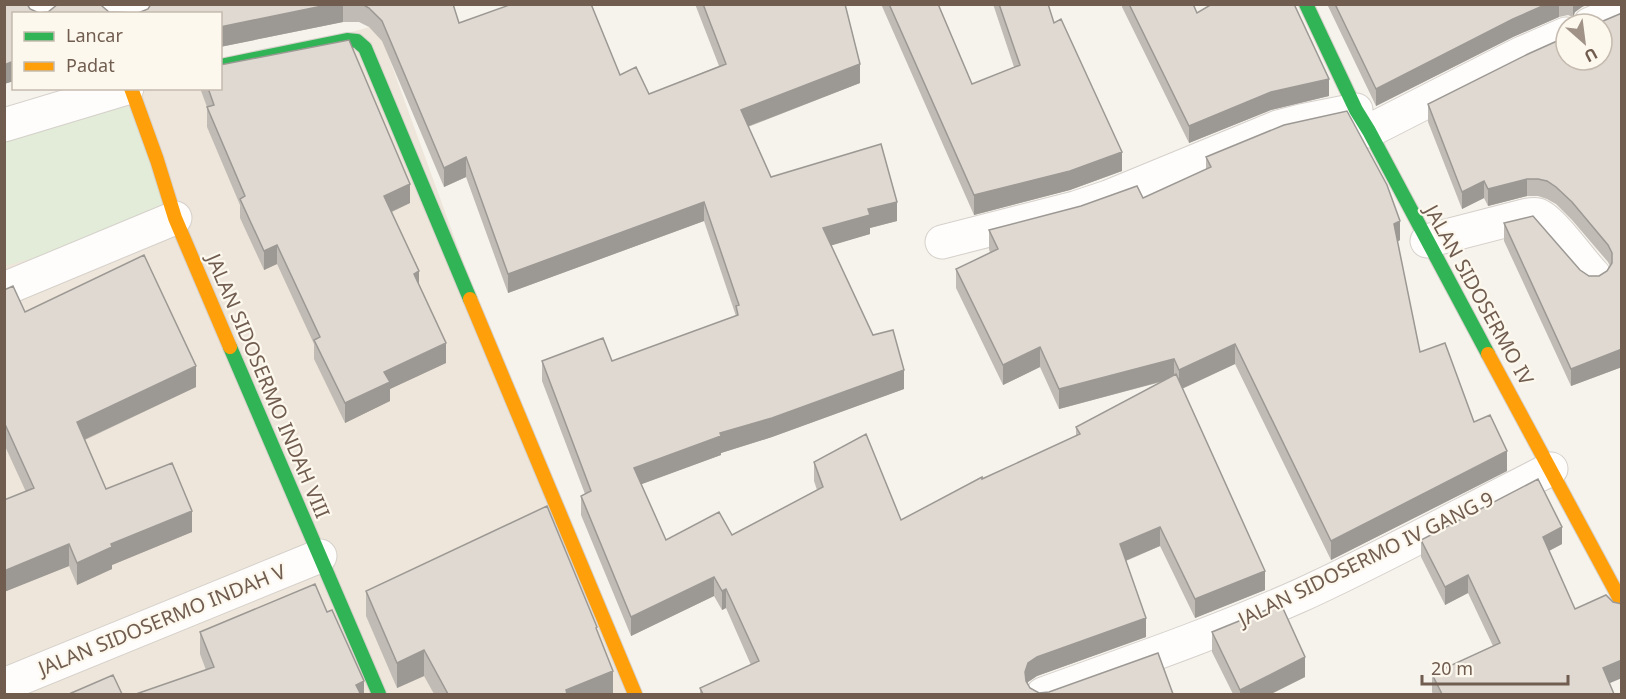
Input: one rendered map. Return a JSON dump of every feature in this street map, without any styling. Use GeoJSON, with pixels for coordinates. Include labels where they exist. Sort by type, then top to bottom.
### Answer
{"type":"FeatureCollection","features":[{"type":"Feature","properties":{"kind":"street","name":"JALAN SIDOSERMO IV"},"geometry":{"type":"LineString","coordinates":[[1306,4],[1363,120],[1622,603]]}},
{"type":"Feature","properties":{"kind":"street"},"geometry":{"type":"LineString","coordinates":[[942,242],[1075,208],[1108,197],[1278,127],[1301,121],[1363,120],[1554,39]]}},
{"type":"Feature","properties":{"kind":"street"},"geometry":{"type":"LineString","coordinates":[[222,66],[347,40],[354,40],[365,48],[635,694]]}},
{"type":"Feature","properties":{"kind":"street"},"geometry":{"type":"LineString","coordinates":[[4,125],[122,90]]}},
{"type":"Feature","properties":{"kind":"street","name":"JALAN SIDOSERMO INDAH VIII"},"geometry":{"type":"LineString","coordinates":[[130,90],[157,160],[175,218],[379,694]]}},
{"type":"Feature","properties":{"kind":"street"},"geometry":{"type":"LineString","coordinates":[[1427,241],[1524,216],[1540,215],[1565,240],[1594,275]]}},
{"type":"Feature","properties":{"kind":"street"},"geometry":{"type":"LineString","coordinates":[[4,289],[175,218]]}},
{"type":"Feature","properties":{"kind":"street","name":"JALAN SIDOSERMO IV GANG 9"},"geometry":{"type":"LineString","coordinates":[[1043,694],[1235,623],[1299,596],[1390,553],[1551,469]]}},
{"type":"Feature","properties":{"kind":"street","name":"JALAN SIDOSERMO INDAH V"},"geometry":{"type":"LineString","coordinates":[[4,685],[320,556]]}},
{"type":"Feature","properties":{"kind":"shaded area"},"geometry":{"type":"Polygon","coordinates":[[[377,25],[511,393],[638,694],[5,694],[5,129],[145,90],[222,90],[222,68],[377,25]]]}},
{"type":"Feature","properties":{"kind":"green space"},"geometry":{"type":"Polygon","coordinates":[[[5,107],[138,107],[175,218],[5,266],[5,107]]]}},
{"type":"Feature","properties":{"kind":"building"},"geometry":{"type":"Polygon","coordinates":[[[4,4],[27,4],[30,9],[37,12],[12,12],[12,62],[4,65],[4,4]]]}},
{"type":"Feature","properties":{"kind":"building"},"geometry":{"type":"Polygon","coordinates":[[[58,4],[101,4],[109,12],[48,12],[58,4]]]}},
{"type":"Feature","properties":{"kind":"building"},"geometry":{"type":"Polygon","coordinates":[[[151,4],[332,4],[222,27],[222,12],[140,12],[148,9],[151,4]]]}},
{"type":"Feature","properties":{"kind":"building"},"geometry":{"type":"Polygon","coordinates":[[[362,4],[453,4],[459,23],[512,4],[591,4],[620,75],[636,67],[649,94],[726,64],[703,4],[845,4],[860,64],[741,110],[771,177],[881,144],[897,202],[868,209],[870,215],[823,228],[873,335],[893,330],[904,370],[772,418],[720,433],[721,436],[634,468],[666,540],[719,512],[732,535],[823,487],[814,462],[866,434],[901,520],[982,477],[982,479],[1080,434],[1076,427],[1176,374],[1265,571],[1195,599],[1160,527],[1120,544],[1146,618],[1037,657],[1028,663],[1025,672],[1030,688],[1039,693],[1049,692],[1158,653],[1173,694],[703,694],[700,688],[759,661],[726,589],[722,591],[714,577],[631,617],[581,496],[591,491],[542,361],[603,338],[612,361],[738,315],[736,306],[739,305],[704,202],[508,274],[466,157],[444,168],[382,21],[362,4]]]}},
{"type":"Feature","properties":{"kind":"building"},"geometry":{"type":"Polygon","coordinates":[[[889,4],[938,4],[972,84],[1020,65],[999,4],[1048,4],[1054,23],[1061,19],[1122,152],[1070,171],[974,195],[889,4]]]}},
{"type":"Feature","properties":{"kind":"building"},"geometry":{"type":"Polygon","coordinates":[[[1129,4],[1193,4],[1197,13],[1212,4],[1294,4],[1329,79],[1271,92],[1189,126],[1129,4]]]}},
{"type":"Feature","properties":{"kind":"building"},"geometry":{"type":"Polygon","coordinates":[[[1335,4],[1547,4],[1376,89],[1335,4]]]}},
{"type":"Feature","properties":{"kind":"building"},"geometry":{"type":"Polygon","coordinates":[[[1622,13],[1622,349],[1571,369],[1504,223],[1533,216],[1580,270],[1589,276],[1599,276],[1607,271],[1612,263],[1612,253],[1608,245],[1572,202],[1547,181],[1527,179],[1488,189],[1484,181],[1462,192],[1428,104],[1554,42],[1554,72],[1614,72],[1614,16],[1622,13]]]}},
{"type":"Feature","properties":{"kind":"building"},"geometry":{"type":"Polygon","coordinates":[[[349,40],[410,184],[384,196],[419,271],[414,274],[446,343],[384,372],[390,382],[345,403],[314,340],[320,337],[277,245],[264,251],[240,199],[245,196],[207,107],[214,105],[209,90],[222,90],[222,65],[349,40]]]}},
{"type":"Feature","properties":{"kind":"building"},"geometry":{"type":"Polygon","coordinates":[[[1347,111],[1387,185],[1400,221],[1394,224],[1420,352],[1445,343],[1474,422],[1490,415],[1507,451],[1331,541],[1235,344],[1179,370],[1174,359],[1059,389],[1040,347],[1003,365],[956,269],[998,249],[989,230],[1081,206],[1137,186],[1143,198],[1211,167],[1206,157],[1284,125],[1347,111]]]}},
{"type":"Feature","properties":{"kind":"building"},"geometry":{"type":"Polygon","coordinates":[[[144,255],[196,366],[77,422],[106,489],[172,463],[192,511],[111,544],[112,547],[77,563],[69,544],[4,571],[4,500],[34,488],[4,422],[4,290],[13,286],[25,312],[144,255]]]}},
{"type":"Feature","properties":{"kind":"building"},"geometry":{"type":"Polygon","coordinates":[[[1538,479],[1562,527],[1543,537],[1575,609],[1606,595],[1613,602],[1622,604],[1622,660],[1603,668],[1614,694],[1442,694],[1432,674],[1500,643],[1468,575],[1445,587],[1421,540],[1538,479]]]}},
{"type":"Feature","properties":{"kind":"building"},"geometry":{"type":"Polygon","coordinates":[[[547,506],[613,671],[566,690],[567,694],[448,694],[424,650],[397,663],[366,591],[547,506]]]}},
{"type":"Feature","properties":{"kind":"building"},"geometry":{"type":"Polygon","coordinates":[[[315,584],[327,612],[332,610],[364,681],[356,685],[360,693],[136,694],[214,667],[200,632],[315,584]]]}},
{"type":"Feature","properties":{"kind":"building"},"geometry":{"type":"Polygon","coordinates":[[[1281,604],[1305,657],[1240,690],[1212,632],[1281,604]]]}},
{"type":"Feature","properties":{"kind":"building"},"geometry":{"type":"Polygon","coordinates":[[[113,675],[122,694],[69,694],[113,675]]]}},
{"type":"Feature","properties":{"kind":"traffic: fast"},"geometry":{"type":"LineString","coordinates":[[1306,4],[1356,110],[1488,354]]}},
{"type":"Feature","properties":{"kind":"traffic: fast"},"geometry":{"type":"LineString","coordinates":[[222,66],[347,40],[357,41],[365,48],[470,299]]}},
{"type":"Feature","properties":{"kind":"traffic: fast"},"geometry":{"type":"LineString","coordinates":[[230,347],[379,694]]}},
{"type":"Feature","properties":{"kind":"traffic: slow"},"geometry":{"type":"LineString","coordinates":[[132,90],[175,218],[230,347]]}},
{"type":"Feature","properties":{"kind":"traffic: slow"},"geometry":{"type":"LineString","coordinates":[[470,299],[635,694]]}},
{"type":"Feature","properties":{"kind":"traffic: slow"},"geometry":{"type":"LineString","coordinates":[[1488,354],[1622,603]]}}]}
